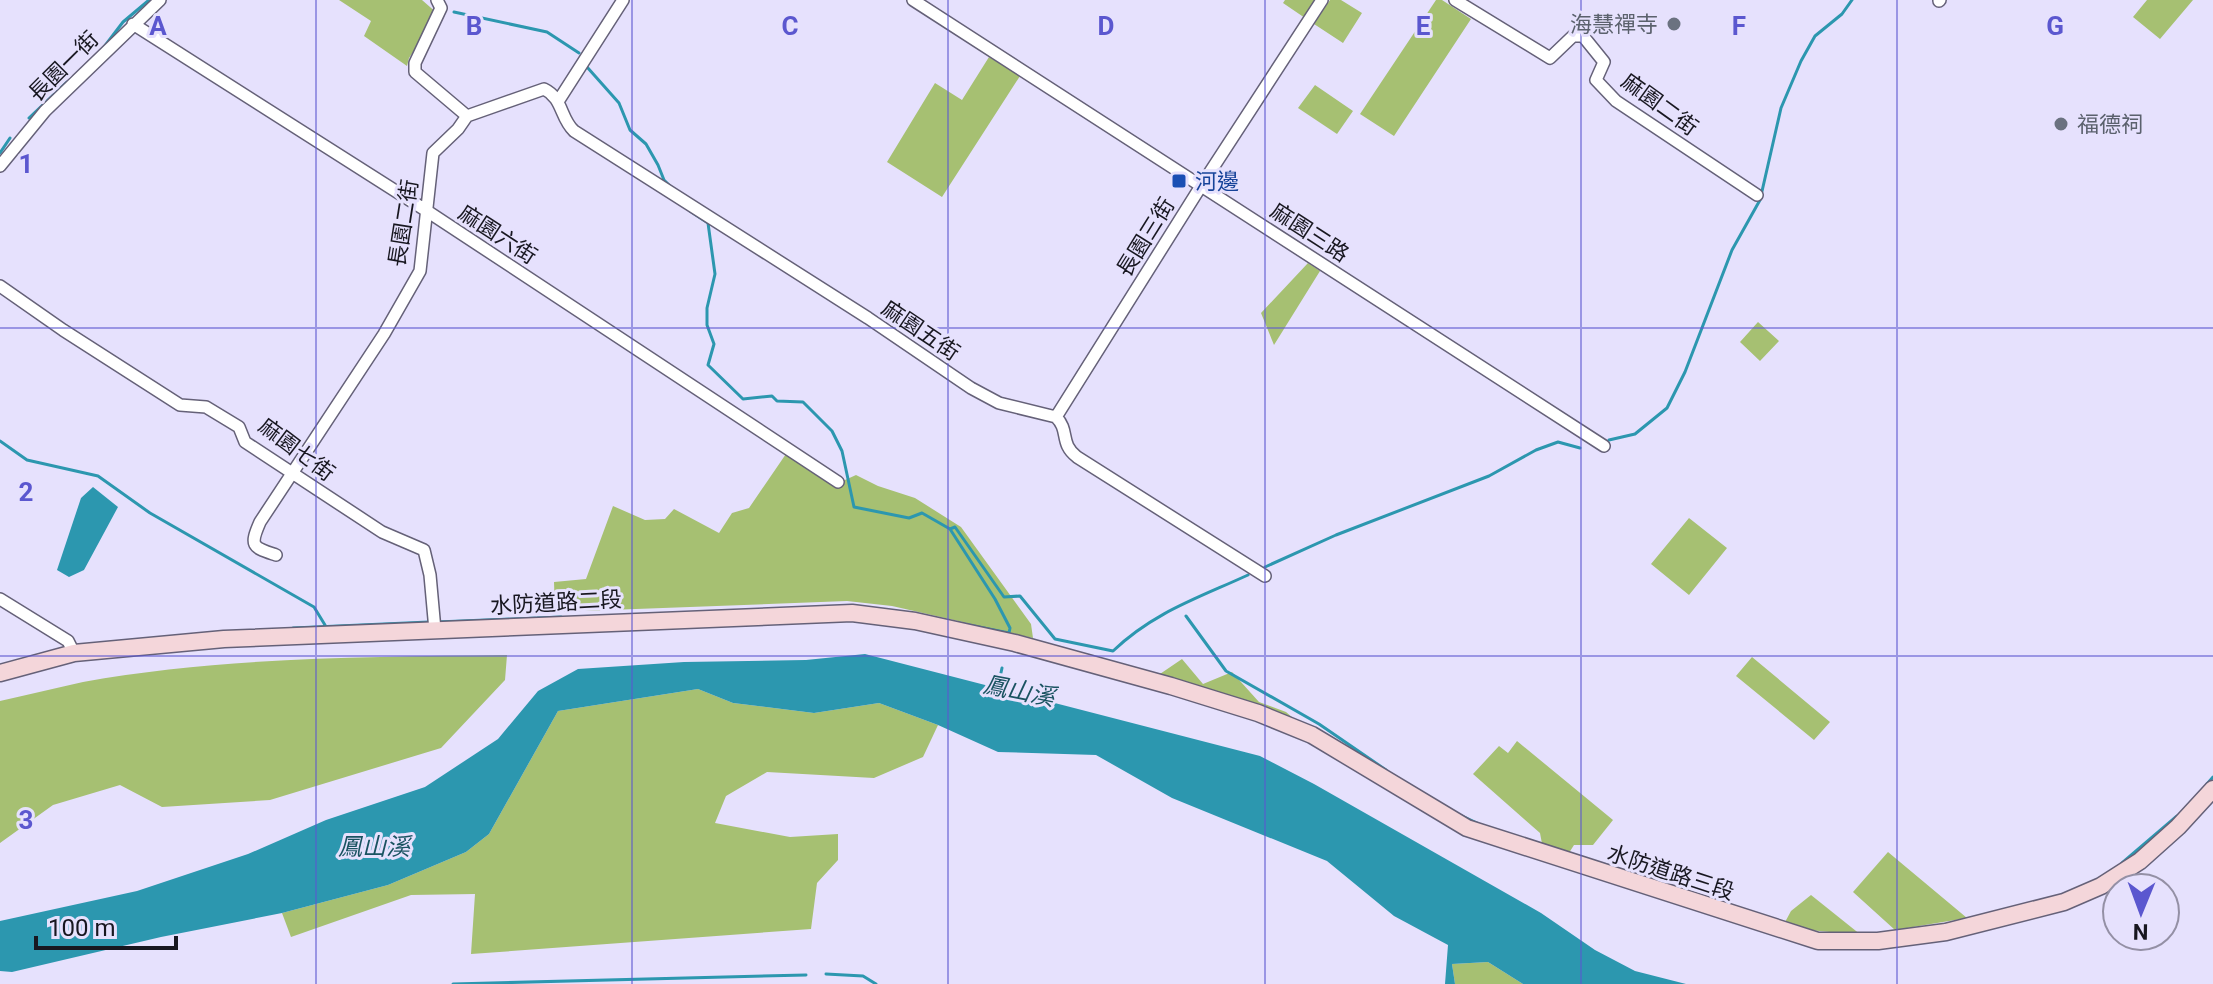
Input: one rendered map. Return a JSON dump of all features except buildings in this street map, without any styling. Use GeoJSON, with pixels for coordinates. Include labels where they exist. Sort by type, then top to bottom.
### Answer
{"type":"FeatureCollection","features":[{"type":"Feature","properties":{"kind":"street","name":"長園一街"},"geometry":{"type":"LineString","coordinates":[[0,166],[36,121],[160,0]]}},
{"type":"Feature","properties":{"kind":"street"},"geometry":{"type":"LineString","coordinates":[[437,0],[441,8],[415,63],[415,72],[467,116]]}},
{"type":"Feature","properties":{"kind":"street"},"geometry":{"type":"LineString","coordinates":[[559,100],[623,0]]}},
{"type":"Feature","properties":{"kind":"street","name":"麻園三路"},"geometry":{"type":"LineString","coordinates":[[913,0],[1604,446]]}},
{"type":"Feature","properties":{"kind":"street","name":"長園三街"},"geometry":{"type":"LineString","coordinates":[[1056,417],[1322,0]]}},
{"type":"Feature","properties":{"kind":"street","name":"麻園二街"},"geometry":{"type":"LineString","coordinates":[[1455,0],[1550,58],[1573,36],[1583,36],[1604,62],[1596,80],[1616,101],[1757,195]]}},
{"type":"Feature","properties":{"kind":"street","name":"麻園六街"},"geometry":{"type":"LineString","coordinates":[[133,24],[427,211],[838,482]]}},
{"type":"Feature","properties":{"kind":"street","name":"長園二街"},"geometry":{"type":"LineString","coordinates":[[276,555],[256,548],[253,537],[260,522],[384,334],[420,271],[433,153],[467,116],[544,89],[559,100]]}},
{"type":"Feature","properties":{"kind":"street","name":"麻園五街"},"geometry":{"type":"LineString","coordinates":[[559,100],[571,128],[868,318],[971,388],[999,403],[1056,417]]}},
{"type":"Feature","properties":{"kind":"street","name":"麻園七街"},"geometry":{"type":"LineString","coordinates":[[0,286],[180,405],[206,407],[239,427],[245,442],[382,532],[424,550],[435,624]]}},
{"type":"Feature","properties":{"kind":"street"},"geometry":{"type":"LineString","coordinates":[[1056,417],[1062,424],[1068,450],[1077,457],[1265,576]]}},
{"type":"Feature","properties":{"kind":"street"},"geometry":{"type":"LineString","coordinates":[[0,599],[71,647]]}},
{"type":"Feature","properties":{"kind":"street","name":"水防道路二段"},"geometry":{"type":"LineString","coordinates":[[0,673],[71,647],[435,624],[852,613],[915,621],[1111,668]]}},
{"type":"Feature","properties":{"kind":"street","name":"水防道路三段"},"geometry":{"type":"LineString","coordinates":[[1111,668],[1258,713],[1312,735],[1467,828],[1818,941],[1878,941],[1946,932],[2064,902],[2101,886],[2140,861],[2178,827],[2213,789]]}},
{"type":"Feature","properties":{"kind":"green space"},"geometry":{"type":"Polygon","coordinates":[[[339,0],[422,0],[438,14],[407,66],[364,36],[371,21],[339,0]]]}},
{"type":"Feature","properties":{"kind":"green space"},"geometry":{"type":"Polygon","coordinates":[[[1285,0],[1318,0],[1305,18],[1283,3],[1285,0]]]}},
{"type":"Feature","properties":{"kind":"green space"},"geometry":{"type":"Polygon","coordinates":[[[1330,0],[1341,0],[1362,13],[1343,43],[1314,24],[1330,0]]]}},
{"type":"Feature","properties":{"kind":"green space"},"geometry":{"type":"Polygon","coordinates":[[[1436,0],[1442,0],[1471,19],[1394,136],[1360,114],[1436,0]]]}},
{"type":"Feature","properties":{"kind":"green space"},"geometry":{"type":"Polygon","coordinates":[[[2147,0],[2193,0],[2160,39],[2133,17],[2147,0]]]}},
{"type":"Feature","properties":{"kind":"green space"},"geometry":{"type":"Polygon","coordinates":[[[989,57],[1020,76],[942,197],[887,162],[935,83],[962,100],[989,57]]]}},
{"type":"Feature","properties":{"kind":"green space"},"geometry":{"type":"Polygon","coordinates":[[[1315,85],[1353,111],[1337,134],[1298,108],[1315,85]]]}},
{"type":"Feature","properties":{"kind":"green space"},"geometry":{"type":"Polygon","coordinates":[[[1308,263],[1320,271],[1274,345],[1261,313],[1308,263]]]}},
{"type":"Feature","properties":{"kind":"green space"},"geometry":{"type":"Polygon","coordinates":[[[1758,322],[1779,341],[1760,361],[1740,342],[1758,322]]]}},
{"type":"Feature","properties":{"kind":"green space"},"geometry":{"type":"Polygon","coordinates":[[[788,451],[834,485],[856,475],[915,498],[961,527],[1031,624],[1033,638],[892,606],[847,601],[555,612],[554,582],[586,579],[613,506],[645,520],[665,519],[674,509],[719,533],[732,513],[749,508],[788,451]]]}},
{"type":"Feature","properties":{"kind":"green space"},"geometry":{"type":"Polygon","coordinates":[[[1689,518],[1727,548],[1689,595],[1651,564],[1689,518]]]}},
{"type":"Feature","properties":{"kind":"green space"},"geometry":{"type":"Polygon","coordinates":[[[507,655],[505,680],[441,748],[270,800],[162,807],[120,785],[53,805],[0,843],[0,701],[83,682],[241,663],[507,655]]]}},
{"type":"Feature","properties":{"kind":"green space"},"geometry":{"type":"Polygon","coordinates":[[[1752,657],[1830,722],[1814,740],[1736,676],[1752,657]]]}},
{"type":"Feature","properties":{"kind":"green space"},"geometry":{"type":"Polygon","coordinates":[[[1182,659],[1203,684],[1232,672],[1259,702],[1286,712],[1300,724],[1157,676],[1182,659]]]}},
{"type":"Feature","properties":{"kind":"green space"},"geometry":{"type":"Polygon","coordinates":[[[698,689],[733,703],[814,713],[879,703],[938,725],[923,757],[874,778],[767,772],[726,796],[715,823],[790,837],[838,834],[838,860],[817,883],[811,929],[471,954],[475,894],[411,895],[291,937],[282,913],[388,885],[466,852],[489,834],[558,711],[698,689]]]}},
{"type":"Feature","properties":{"kind":"green space"},"geometry":{"type":"Polygon","coordinates":[[[1517,741],[1613,820],[1593,845],[1574,845],[1567,856],[1543,849],[1540,833],[1473,774],[1499,746],[1508,753],[1517,741]]]}},
{"type":"Feature","properties":{"kind":"green space"},"geometry":{"type":"Polygon","coordinates":[[[1888,852],[1967,918],[1895,930],[1853,892],[1888,852]]]}},
{"type":"Feature","properties":{"kind":"green space"},"geometry":{"type":"Polygon","coordinates":[[[1811,895],[1861,935],[1809,930],[1784,924],[1791,911],[1811,895]]]}},
{"type":"Feature","properties":{"kind":"green space"},"geometry":{"type":"Polygon","coordinates":[[[1488,962],[1523,984],[1455,984],[1452,964],[1488,962]]]}},
{"type":"Feature","properties":{"kind":"water"},"geometry":{"type":"Polygon","coordinates":[[[93,487],[118,507],[84,570],[69,577],[57,570],[81,498],[93,487]]]}},
{"type":"Feature","properties":{"kind":"water","name":"鳳山溪"},"geometry":{"type":"Polygon","coordinates":[[[865,654],[1260,756],[1541,913],[1595,950],[1635,971],[1686,984],[1523,984],[1488,962],[1452,964],[1455,984],[1445,984],[1448,945],[1394,916],[1327,861],[1172,798],[1096,755],[998,752],[879,703],[814,713],[733,703],[698,689],[558,711],[489,834],[466,852],[388,885],[282,913],[12,972],[0,971],[0,921],[137,891],[248,854],[326,820],[425,787],[498,739],[538,691],[578,669],[684,662],[806,660],[865,654]]]}},
{"type":"Feature","properties":{"kind":"waterway"},"geometry":{"type":"LineString","coordinates":[[104,47],[123,22],[149,0]]}},
{"type":"Feature","properties":{"kind":"waterway"},"geometry":{"type":"LineString","coordinates":[[1609,440],[1635,434],[1667,408],[1685,372],[1732,250],[1760,200],[1781,108],[1801,61],[1815,36],[1842,14],[1852,0]]}},
{"type":"Feature","properties":{"kind":"waterway"},"geometry":{"type":"LineString","coordinates":[[454,12],[547,32],[579,53]]}},
{"type":"Feature","properties":{"kind":"waterway"},"geometry":{"type":"LineString","coordinates":[[587,67],[619,103],[630,130],[646,144],[664,180],[671,187]]}},
{"type":"Feature","properties":{"kind":"waterway"},"geometry":{"type":"LineString","coordinates":[[29,118],[67,82]]}},
{"type":"Feature","properties":{"kind":"waterway"},"geometry":{"type":"LineString","coordinates":[[0,153],[10,138]]}},
{"type":"Feature","properties":{"kind":"waterway"},"geometry":{"type":"LineString","coordinates":[[690,211],[708,223],[715,274],[707,308],[707,325],[714,344],[708,365],[743,399],[772,396],[777,401],[803,402],[832,431],[842,451],[854,507],[909,518],[922,513],[950,529],[1010,628],[1009,633],[959,623]]}},
{"type":"Feature","properties":{"kind":"waterway"},"geometry":{"type":"LineString","coordinates":[[0,441],[27,460],[98,476],[150,513],[314,607],[325,625]]}},
{"type":"Feature","properties":{"kind":"waterway"},"geometry":{"type":"LineString","coordinates":[[1265,567],[1336,535],[1489,476],[1536,450],[1558,442],[1580,448]]}},
{"type":"Feature","properties":{"kind":"waterway"},"geometry":{"type":"LineString","coordinates":[[950,529],[955,527],[1004,597],[1020,596],[1055,639],[1113,651],[1161,616],[1248,575]]}},
{"type":"Feature","properties":{"kind":"waterway"},"geometry":{"type":"LineString","coordinates":[[1186,616],[1226,671],[1319,724],[1386,770]]}},
{"type":"Feature","properties":{"kind":"waterway"},"geometry":{"type":"LineString","coordinates":[[437,622],[561,617]]}},
{"type":"Feature","properties":{"kind":"waterway"},"geometry":{"type":"LineString","coordinates":[[293,628],[429,622]]}},
{"type":"Feature","properties":{"kind":"waterway"},"geometry":{"type":"LineString","coordinates":[[997,691],[1002,668]]}},
{"type":"Feature","properties":{"kind":"waterway"},"geometry":{"type":"LineString","coordinates":[[2207,784],[2213,777]]}},
{"type":"Feature","properties":{"kind":"waterway"},"geometry":{"type":"LineString","coordinates":[[1462,816],[1477,823]]}},
{"type":"Feature","properties":{"kind":"waterway"},"geometry":{"type":"LineString","coordinates":[[2122,863],[2177,816]]}},
{"type":"Feature","properties":{"kind":"waterway"},"geometry":{"type":"LineString","coordinates":[[826,974],[863,976],[876,984]]}},
{"type":"Feature","properties":{"kind":"waterway"},"geometry":{"type":"LineString","coordinates":[[453,984],[806,975]]}},
{"type":"Feature","properties":{"kind":"place","name":"海慧禪寺"},"geometry":{"type":"Point","coordinates":[1674,24]}},
{"type":"Feature","properties":{"kind":"place","name":"福德祠"},"geometry":{"type":"Point","coordinates":[2061,124]}},
{"type":"Feature","properties":{"kind":"place","name":"河邊"},"geometry":{"type":"Point","coordinates":[1179,181]}}]}
